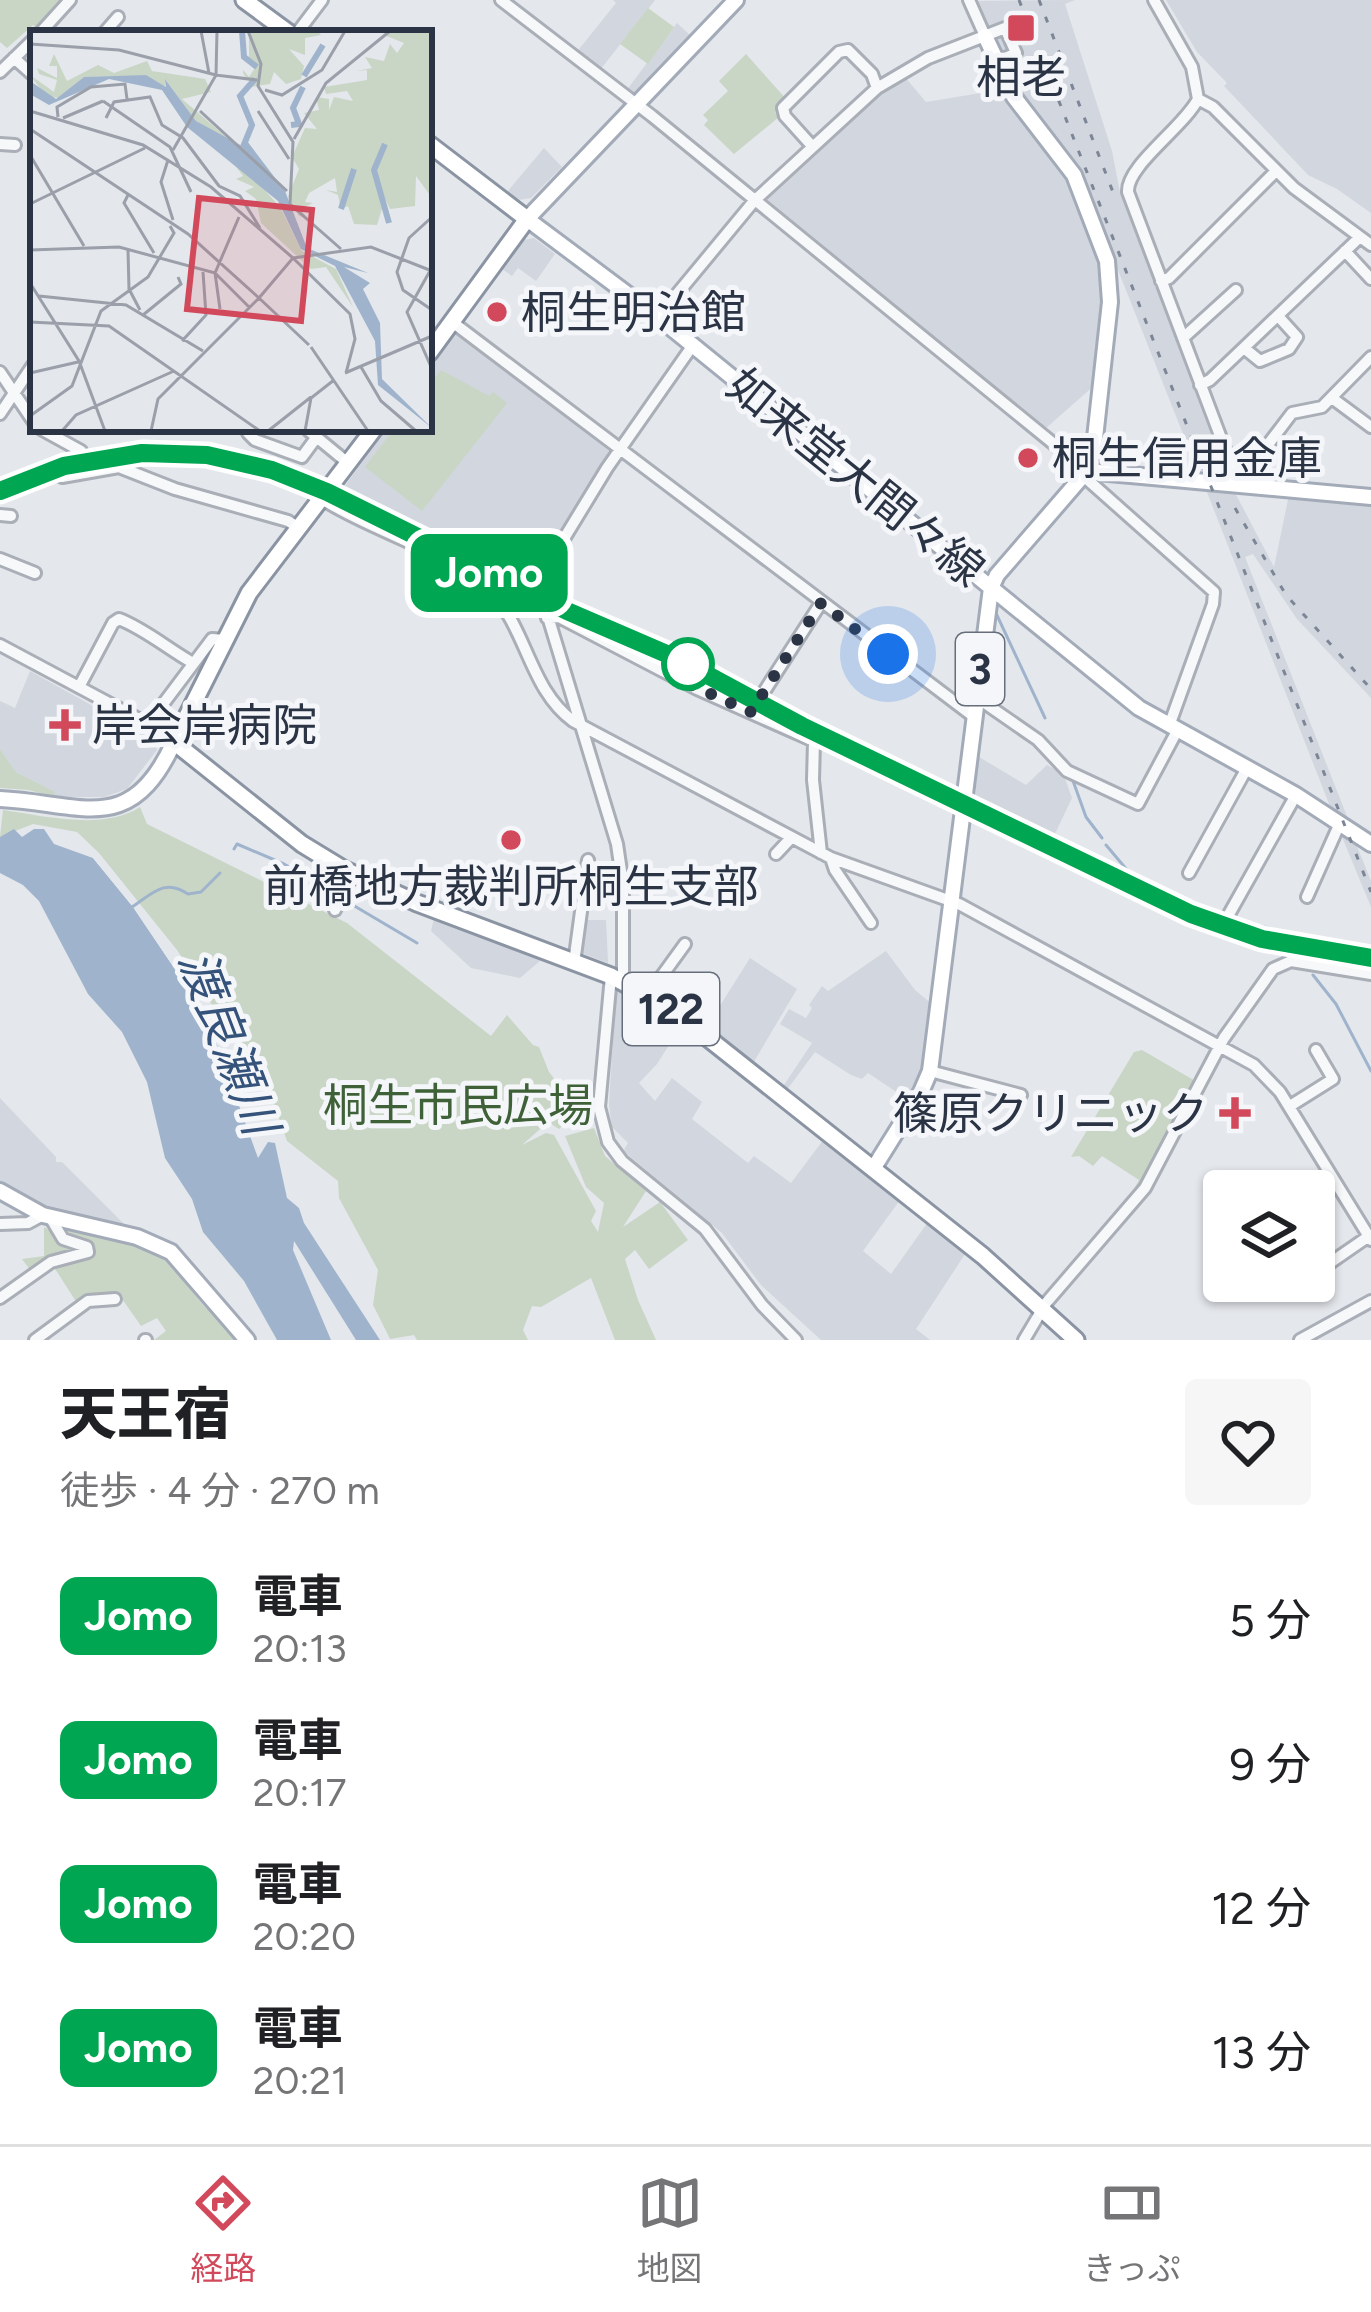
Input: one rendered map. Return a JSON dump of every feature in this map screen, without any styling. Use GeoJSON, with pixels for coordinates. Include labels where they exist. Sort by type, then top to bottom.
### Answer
{"type":"FeatureCollection","features":[{"type":"Feature","properties":{"kind":"highway"},"geometry":{"type":"LineString","coordinates":[[244,0],[289,30]]}},
{"type":"Feature","properties":{"kind":"highway"},"geometry":{"type":"LineString","coordinates":[[432,146],[527,219],[432,349]]}},
{"type":"Feature","properties":{"kind":"highway"},"geometry":{"type":"LineString","coordinates":[[174,742],[249,592],[372,432]]}},
{"type":"Feature","properties":{"kind":"highway","name":"122"},"geometry":{"type":"LineString","coordinates":[[174,742],[302,844],[350,873],[649,995],[983,1256],[1076,1340]]}},
{"type":"Feature","properties":{"kind":"main road"},"geometry":{"type":"LineString","coordinates":[[527,219],[736,0]]}},
{"type":"Feature","properties":{"kind":"main road"},"geometry":{"type":"LineString","coordinates":[[985,36],[1019,105],[1074,175],[1107,261],[1110,302],[1087,471],[1371,497]]}},
{"type":"Feature","properties":{"kind":"main road","name":"如来堂大間々線"},"geometry":{"type":"LineString","coordinates":[[527,219],[658,317],[1139,707],[1296,795],[1371,844]]}},
{"type":"Feature","properties":{"kind":"main road","name":"3"},"geometry":{"type":"LineString","coordinates":[[873,1169],[930,1071],[991,588],[997,575],[1087,471]]}},
{"type":"Feature","properties":{"kind":"main road"},"geometry":{"type":"LineString","coordinates":[[0,799],[84,811],[113,809],[146,789],[174,742]]}},
{"type":"Feature","properties":{"kind":"main road"},"geometry":{"type":"LineString","coordinates":[[0,1191],[46,1216],[137,1237],[171,1252],[248,1340]]}},
{"type":"Feature","properties":{"kind":"street"},"geometry":{"type":"LineString","coordinates":[[43,30],[70,0]]}},
{"type":"Feature","properties":{"kind":"street"},"geometry":{"type":"LineString","coordinates":[[296,30],[322,0]]}},
{"type":"Feature","properties":{"kind":"street"},"geometry":{"type":"LineString","coordinates":[[969,0],[985,36]]}},
{"type":"Feature","properties":{"kind":"street"},"geometry":{"type":"LineString","coordinates":[[1154,0],[1192,67],[1198,99],[1179,128],[1128,178],[1128,192],[1234,482]]}},
{"type":"Feature","properties":{"kind":"street"},"geometry":{"type":"LineString","coordinates":[[508,2],[1087,471],[1089,481],[1214,592],[1173,728],[1138,804],[1068,772],[1038,740],[976,697]]}},
{"type":"Feature","properties":{"kind":"street"},"geometry":{"type":"LineString","coordinates":[[107,30],[118,17]]}},
{"type":"Feature","properties":{"kind":"street"},"geometry":{"type":"LineString","coordinates":[[658,317],[754,201],[877,88],[928,58],[1008,30],[1016,53],[997,62]]}},
{"type":"Feature","properties":{"kind":"street"},"geometry":{"type":"LineString","coordinates":[[0,72],[30,43]]}},
{"type":"Feature","properties":{"kind":"street"},"geometry":{"type":"LineString","coordinates":[[812,146],[782,111],[838,52],[848,50],[872,74],[877,88]]}},
{"type":"Feature","properties":{"kind":"street"},"geometry":{"type":"LineString","coordinates":[[14,58],[30,72]]}},
{"type":"Feature","properties":{"kind":"street"},"geometry":{"type":"LineString","coordinates":[[1198,99],[1213,107],[1276,171],[1366,241],[1346,251],[1209,382],[1200,385]]}},
{"type":"Feature","properties":{"kind":"street"},"geometry":{"type":"LineString","coordinates":[[0,144],[15,145]]}},
{"type":"Feature","properties":{"kind":"street"},"geometry":{"type":"LineString","coordinates":[[1161,281],[1276,171]]}},
{"type":"Feature","properties":{"kind":"street"},"geometry":{"type":"LineString","coordinates":[[1346,251],[1371,278]]}},
{"type":"Feature","properties":{"kind":"street"},"geometry":{"type":"LineString","coordinates":[[1183,338],[1236,290]]}},
{"type":"Feature","properties":{"kind":"street"},"geometry":{"type":"LineString","coordinates":[[1244,347],[1260,361],[1289,349],[1297,337],[1278,316]]}},
{"type":"Feature","properties":{"kind":"street"},"geometry":{"type":"LineString","coordinates":[[451,322],[974,716]]}},
{"type":"Feature","properties":{"kind":"street"},"geometry":{"type":"LineString","coordinates":[[692,345],[543,573],[540,598],[621,862],[626,973],[617,979],[599,1107],[608,1142],[629,1167],[705,1228],[762,1305],[796,1340]]}},
{"type":"Feature","properties":{"kind":"street"},"geometry":{"type":"LineString","coordinates":[[1252,484],[1257,459],[1292,413],[1320,409],[1371,357]]}},
{"type":"Feature","properties":{"kind":"street"},"geometry":{"type":"LineString","coordinates":[[0,415],[30,370]]}},
{"type":"Feature","properties":{"kind":"street"},"geometry":{"type":"LineString","coordinates":[[0,372],[30,417]]}},
{"type":"Feature","properties":{"kind":"street"},"geometry":{"type":"LineString","coordinates":[[1332,398],[1371,427]]}},
{"type":"Feature","properties":{"kind":"street"},"geometry":{"type":"LineString","coordinates":[[47,432],[82,451]]}},
{"type":"Feature","properties":{"kind":"street"},"geometry":{"type":"LineString","coordinates":[[248,433],[302,457],[313,434],[349,463]]}},
{"type":"Feature","properties":{"kind":"street"},"geometry":{"type":"LineString","coordinates":[[62,477],[119,467],[175,489],[288,520],[299,528]]}},
{"type":"Feature","properties":{"kind":"street"},"geometry":{"type":"LineString","coordinates":[[322,499],[444,561],[489,590],[548,699],[582,726],[826,856],[950,900],[1266,1075],[1370,1238],[1335,1260]]}},
{"type":"Feature","properties":{"kind":"street"},"geometry":{"type":"LineString","coordinates":[[0,559],[35,573]]}},
{"type":"Feature","properties":{"kind":"street"},"geometry":{"type":"LineString","coordinates":[[751,712],[821,603]]}},
{"type":"Feature","properties":{"kind":"street"},"geometry":{"type":"LineString","coordinates":[[547,618],[559,616],[671,676],[814,741],[814,799],[826,856],[871,923]]}},
{"type":"Feature","properties":{"kind":"street"},"geometry":{"type":"LineString","coordinates":[[79,687],[113,622],[119,619],[141,628],[193,664]]}},
{"type":"Feature","properties":{"kind":"street"},"geometry":{"type":"LineString","coordinates":[[148,724],[212,639],[226,640]]}},
{"type":"Feature","properties":{"kind":"street"},"geometry":{"type":"LineString","coordinates":[[0,645],[174,742]]}},
{"type":"Feature","properties":{"kind":"street"},"geometry":{"type":"LineString","coordinates":[[1189,873],[1247,768]]}},
{"type":"Feature","properties":{"kind":"street"},"geometry":{"type":"LineString","coordinates":[[1228,916],[1296,795]]}},
{"type":"Feature","properties":{"kind":"street"},"geometry":{"type":"LineString","coordinates":[[1307,897],[1340,824]]}},
{"type":"Feature","properties":{"kind":"street"},"geometry":{"type":"LineString","coordinates":[[776,854],[791,838]]}},
{"type":"Feature","properties":{"kind":"street"},"geometry":{"type":"LineString","coordinates":[[574,962],[588,860]]}},
{"type":"Feature","properties":{"kind":"street"},"geometry":{"type":"LineString","coordinates":[[335,910],[350,873]]}},
{"type":"Feature","properties":{"kind":"street"},"geometry":{"type":"LineString","coordinates":[[649,995],[685,944]]}},
{"type":"Feature","properties":{"kind":"street"},"geometry":{"type":"LineString","coordinates":[[1024,1340],[1042,1309],[1145,1188],[1220,1046],[1274,969],[1283,962],[1371,974]]}},
{"type":"Feature","properties":{"kind":"street"},"geometry":{"type":"LineString","coordinates":[[1290,1106],[1333,1079],[1316,1050]]}},
{"type":"Feature","properties":{"kind":"street"},"geometry":{"type":"LineString","coordinates":[[930,1071],[1021,1095]]}},
{"type":"Feature","properties":{"kind":"street"},"geometry":{"type":"LineString","coordinates":[[0,1224],[28,1223],[46,1216],[63,1239],[87,1247],[88,1252],[51,1262],[0,1298]]}},
{"type":"Feature","properties":{"kind":"street"},"geometry":{"type":"LineString","coordinates":[[35,1340],[88,1300],[115,1299]]}},
{"type":"Feature","properties":{"kind":"street"},"geometry":{"type":"LineString","coordinates":[[1300,1340],[1371,1301]]}},
{"type":"Feature","properties":{"kind":"shaded area"},"geometry":{"type":"Polygon","coordinates":[[[613,0],[655,0],[600,70],[576,53],[616,3],[613,0]]]}},
{"type":"Feature","properties":{"kind":"shaded area"},"geometry":{"type":"Polygon","coordinates":[[[1075,0],[1065,4],[1112,151],[1120,192],[1226,475],[1199,474],[1079,172],[1021,97],[974,1],[1075,0]]]}},
{"type":"Feature","properties":{"kind":"shaded area"},"geometry":{"type":"Polygon","coordinates":[[[1166,0],[1371,0],[1371,213],[1308,175],[1224,86],[1227,83],[1197,52],[1166,0]]]}},
{"type":"Feature","properties":{"kind":"shaded area"},"geometry":{"type":"Polygon","coordinates":[[[677,23],[692,37],[638,93],[626,91],[677,23]]]}},
{"type":"Feature","properties":{"kind":"shaded area"},"geometry":{"type":"Polygon","coordinates":[[[904,76],[926,102],[1005,89],[1067,170],[1103,262],[1096,384],[1045,429],[768,203],[766,195],[882,89],[904,76]]]}},
{"type":"Feature","properties":{"kind":"shaded area"},"geometry":{"type":"Polygon","coordinates":[[[544,148],[562,167],[531,198],[518,200],[507,192],[544,148]]]}},
{"type":"Feature","properties":{"kind":"shaded area"},"geometry":{"type":"Polygon","coordinates":[[[534,238],[555,254],[536,281],[518,268],[512,276],[502,269],[523,240],[534,238]]]}},
{"type":"Feature","properties":{"kind":"shaded area"},"geometry":{"type":"Polygon","coordinates":[[[456,328],[610,452],[535,573],[534,588],[342,490],[384,432],[432,432],[432,362],[456,328]]]}},
{"type":"Feature","properties":{"kind":"shaded area"},"geometry":{"type":"Polygon","coordinates":[[[1205,487],[1233,489],[1274,567],[1289,495],[1371,505],[1371,698],[1297,619],[1253,554],[1245,557],[1350,824],[1333,814],[1205,487]]]}},
{"type":"Feature","properties":{"kind":"shaded area","name":"岸会岸病院"},"geometry":{"type":"Polygon","coordinates":[[[30,671],[154,740],[157,750],[127,789],[104,797],[53,797],[54,792],[16,772],[0,749],[0,701],[15,708],[30,671]]]}},
{"type":"Feature","properties":{"kind":"shaded area"},"geometry":{"type":"Polygon","coordinates":[[[974,754],[1026,785],[1047,765],[1063,773],[1072,798],[1052,840],[1224,917],[1290,936],[1371,945],[1371,969],[1275,954],[1216,937],[966,812],[974,754]]]}},
{"type":"Feature","properties":{"kind":"shaded area"},"geometry":{"type":"Polygon","coordinates":[[[1340,832],[1354,839],[1371,881],[1371,907],[1340,832]]]}},
{"type":"Feature","properties":{"kind":"shaded area"},"geometry":{"type":"Polygon","coordinates":[[[434,918],[540,961],[520,978],[471,968],[431,931],[434,918]]]}},
{"type":"Feature","properties":{"kind":"shaded area"},"geometry":{"type":"Polygon","coordinates":[[[584,920],[606,920],[608,963],[581,953],[584,920]]]}},
{"type":"Feature","properties":{"kind":"shaded area"},"geometry":{"type":"Polygon","coordinates":[[[886,951],[915,990],[933,1005],[926,1066],[910,1101],[868,1073],[862,1079],[851,1075],[815,1052],[786,1091],[782,1088],[812,1043],[780,1024],[789,1009],[806,1018],[822,986],[828,991],[886,951]]]}},
{"type":"Feature","properties":{"kind":"shaded area"},"geometry":{"type":"Polygon","coordinates":[[[750,958],[797,989],[752,1065],[706,1028],[750,958]]]}},
{"type":"Feature","properties":{"kind":"shaded area"},"geometry":{"type":"Polygon","coordinates":[[[616,990],[681,1026],[639,1083],[655,1101],[672,1078],[702,1102],[692,1119],[748,1163],[754,1156],[791,1183],[824,1139],[900,1200],[863,1251],[891,1274],[928,1222],[967,1251],[916,1329],[930,1340],[821,1340],[761,1285],[722,1233],[627,1154],[628,1143],[612,1127],[609,1105],[616,990]]]}},
{"type":"Feature","properties":{"kind":"shaded area"},"geometry":{"type":"Polygon","coordinates":[[[0,1098],[56,1162],[62,1162],[125,1225],[48,1208],[0,1184],[0,1098]]]}},
{"type":"Feature","properties":{"kind":"green space"},"geometry":{"type":"Polygon","coordinates":[[[0,0],[67,0],[39,29],[33,25],[7,48],[0,42],[0,0]]]}},
{"type":"Feature","properties":{"kind":"green space"},"geometry":{"type":"Polygon","coordinates":[[[648,8],[674,27],[648,64],[620,44],[648,8]]]}},
{"type":"Feature","properties":{"kind":"green space"},"geometry":{"type":"Polygon","coordinates":[[[746,54],[787,100],[775,112],[779,117],[734,154],[704,125],[708,120],[703,115],[728,91],[719,81],[746,54]]]}},
{"type":"Feature","properties":{"kind":"green space"},"geometry":{"type":"Polygon","coordinates":[[[441,370],[507,403],[422,511],[365,467],[392,432],[432,432],[432,381],[441,370]]]}},
{"type":"Feature","properties":{"kind":"green space"},"geometry":{"type":"Polygon","coordinates":[[[0,749],[16,772],[55,792],[53,797],[0,788],[0,749]]]}},
{"type":"Feature","properties":{"kind":"green space","name":"桐生市民広場"},"geometry":{"type":"Polygon","coordinates":[[[140,807],[147,824],[347,923],[491,1036],[507,1015],[539,1047],[549,1072],[579,1111],[559,1129],[548,1122],[522,1145],[546,1133],[554,1135],[596,1211],[591,1221],[598,1232],[604,1203],[586,1187],[565,1136],[594,1128],[605,1156],[646,1191],[623,1227],[660,1202],[688,1240],[649,1269],[635,1250],[625,1259],[656,1340],[615,1340],[591,1278],[541,1307],[532,1306],[523,1330],[528,1340],[417,1340],[414,1335],[390,1339],[373,1305],[378,1270],[339,1198],[338,1181],[287,1141],[272,1098],[177,950],[77,832],[33,824],[0,837],[3,810],[91,820],[140,807]]]}},
{"type":"Feature","properties":{"kind":"green space"},"geometry":{"type":"Polygon","coordinates":[[[1142,1050],[1197,1082],[1139,1188],[1135,1187],[1139,1180],[1102,1156],[1093,1166],[1079,1156],[1071,1157],[1134,1052],[1142,1050]]]}},
{"type":"Feature","properties":{"kind":"green space"},"geometry":{"type":"Polygon","coordinates":[[[58,1226],[124,1238],[159,1251],[203,1305],[241,1340],[154,1340],[166,1331],[157,1318],[141,1326],[120,1296],[93,1295],[77,1303],[50,1261],[31,1271],[22,1259],[44,1256],[44,1227],[51,1231],[58,1226]]]}},
{"type":"Feature","properties":{"kind":"water"},"geometry":{"type":"Polygon","coordinates":[[[14,829],[22,837],[44,829],[54,844],[93,858],[133,907],[207,1017],[258,1158],[268,1142],[275,1143],[287,1198],[299,1208],[380,1340],[356,1340],[294,1241],[293,1250],[331,1340],[277,1340],[244,1281],[203,1232],[192,1199],[165,1158],[147,1082],[122,1032],[88,994],[39,901],[23,885],[0,873],[0,837],[14,829]]]}},
{"type":"Feature","properties":{"kind":"pier"},"geometry":{"type":"Polygon","coordinates":[[[97,854],[148,918],[179,965],[181,978],[93,858],[97,854]]]}},
{"type":"Feature","properties":{"kind":"waterway"},"geometry":{"type":"LineString","coordinates":[[995,611],[1045,718]]}},
{"type":"Feature","properties":{"kind":"waterway"},"geometry":{"type":"LineString","coordinates":[[1072,778],[1086,817],[1102,838]]}},
{"type":"Feature","properties":{"kind":"waterway"},"geometry":{"type":"LineString","coordinates":[[234,849],[237,844],[284,864],[335,894]]}},
{"type":"Feature","properties":{"kind":"waterway"},"geometry":{"type":"LineString","coordinates":[[1106,845],[1133,877],[1220,915],[1290,934]]}},
{"type":"Feature","properties":{"kind":"waterway"},"geometry":{"type":"LineString","coordinates":[[132,907],[166,887],[188,894],[201,892],[220,873]]}},
{"type":"Feature","properties":{"kind":"waterway"},"geometry":{"type":"LineString","coordinates":[[346,901],[417,943]]}},
{"type":"Feature","properties":{"kind":"waterway"},"geometry":{"type":"LineString","coordinates":[[1313,975],[1336,1004],[1371,1071]]}},
{"type":"Feature","properties":{"kind":"railway"},"geometry":{"type":"LineString","coordinates":[[1019,0],[1371,892]]}},
{"type":"Feature","properties":{"kind":"railway"},"geometry":{"type":"LineString","coordinates":[[1039,0],[1116,200]]}},
{"type":"Feature","properties":{"kind":"railway"},"geometry":{"type":"LineString","coordinates":[[0,491],[81,463],[157,455],[230,463],[301,483],[371,512],[583,618]]}},
{"type":"Feature","properties":{"kind":"railway"},"geometry":{"type":"LineString","coordinates":[[1235,508],[1286,595],[1371,689]]}},
{"type":"Feature","properties":{"kind":"railway"},"geometry":{"type":"LineString","coordinates":[[567,611],[693,677],[1191,914],[1262,939],[1371,958]]}},
{"type":"Feature","properties":{"kind":"train","name":"Jomo"},"geometry":{"type":"LineString","coordinates":[[0,491],[64,466],[142,453],[207,455],[272,470],[676,658],[802,726],[1191,914],[1262,939],[1371,958]]}},
{"type":"Feature","properties":{"kind":"place","name":"相老"},"geometry":{"type":"Point","coordinates":[1021,28]}},
{"type":"Feature","properties":{"kind":"place","name":"桐生明治館"},"geometry":{"type":"Point","coordinates":[497,312]}},
{"type":"Feature","properties":{"kind":"place","name":"桐生信用金庫"},"geometry":{"type":"Point","coordinates":[1028,458]}},
{"type":"Feature","properties":{"kind":"place","name":"岸会岸病院"},"geometry":{"type":"Point","coordinates":[65,725]}},
{"type":"Feature","properties":{"kind":"place","name":"前橋地方裁判所桐生支部"},"geometry":{"type":"Point","coordinates":[511,840]}},
{"type":"Feature","properties":{"kind":"place","name":"篠原クリニック"},"geometry":{"type":"Point","coordinates":[1235,1113]}},
{"type":"Feature","properties":{"kind":"route"},"geometry":{"type":"LineString","coordinates":[[688,664],[671,676],[751,712],[821,603],[888,654]]}},
{"type":"Feature","properties":{"kind":"water label","name":"渡良瀬川"},"geometry":{"type":"Point","coordinates":[229,1042]}}]}
